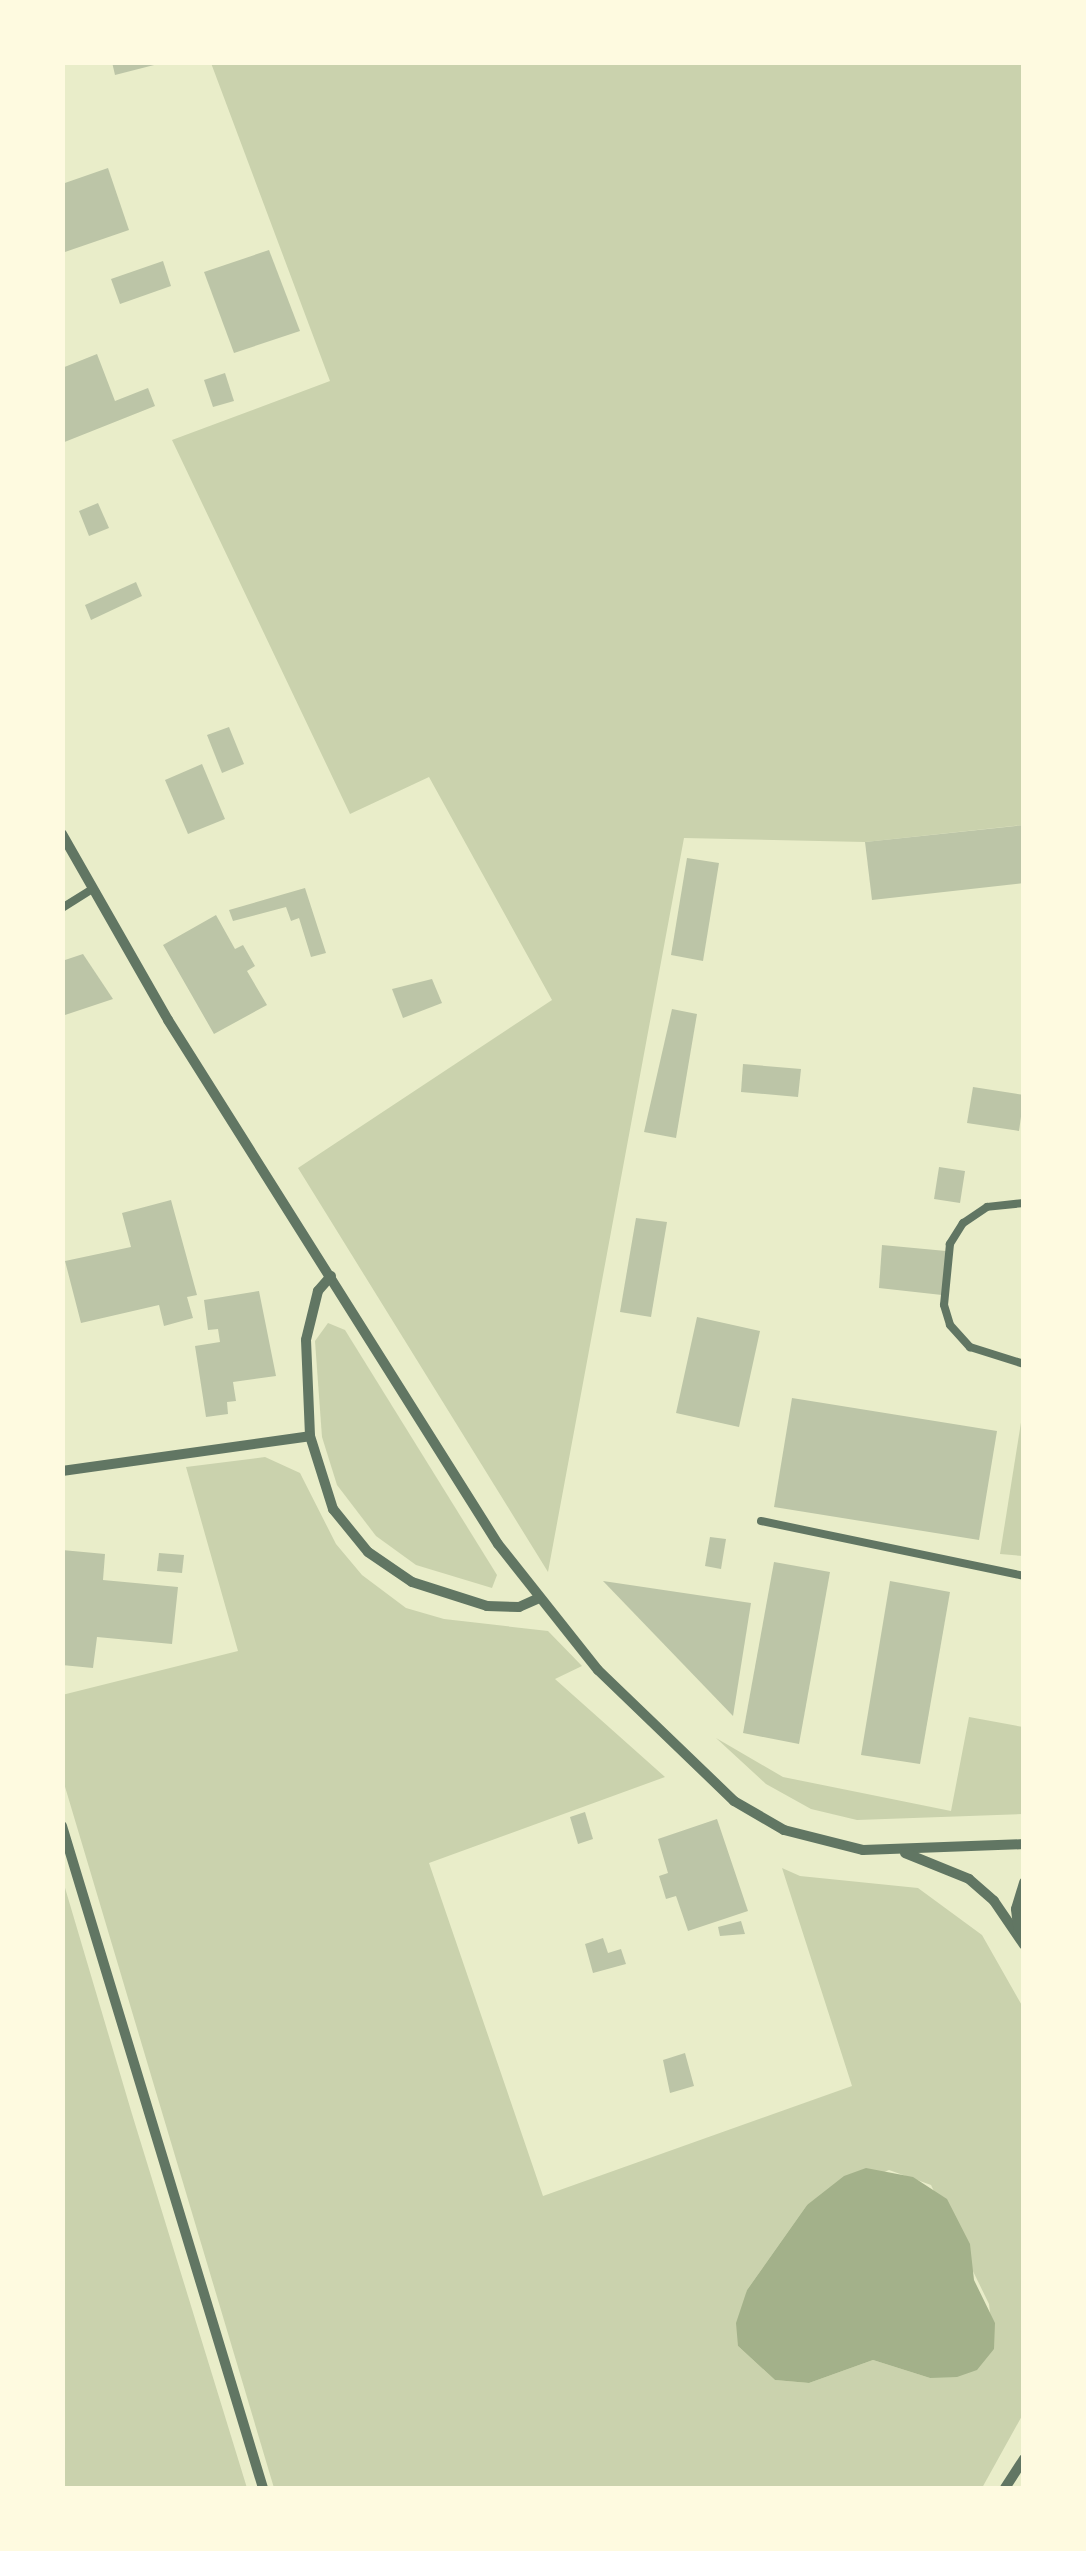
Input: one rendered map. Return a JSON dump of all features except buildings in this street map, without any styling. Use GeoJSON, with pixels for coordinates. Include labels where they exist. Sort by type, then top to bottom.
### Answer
{"type":"FeatureCollection","features":[{"type":"Feature","properties":{"kind":"street"},"geometry":{"type":"LineString","coordinates":[[62,834],[331,1276],[537,1599],[598,1670],[751,1813],[814,1840],[899,1851],[969,1879],[1021,1940]]}},
{"type":"Feature","properties":{"kind":"street"},"geometry":{"type":"LineString","coordinates":[[331,1276],[318,1290],[306,1340],[310,1436],[332,1509],[393,1572],[486,1606],[519,1607],[537,1599]]}},
{"type":"Feature","properties":{"kind":"street"},"geometry":{"type":"LineString","coordinates":[[62,1471],[310,1436]]}},
{"type":"Feature","properties":{"kind":"street"},"geometry":{"type":"LineString","coordinates":[[62,1826],[262,2488]]}},
{"type":"Feature","properties":{"kind":"street"},"geometry":{"type":"LineString","coordinates":[[899,1851],[952,1842],[1024,1844]]}},
{"type":"Feature","properties":{"kind":"street"},"geometry":{"type":"LineString","coordinates":[[1021,1940],[1016,1908],[1024,1882]]}},
{"type":"Feature","properties":{"kind":"street"},"geometry":{"type":"LineString","coordinates":[[1005,2488],[1024,2459]]}},
{"type":"Feature","properties":{"kind":"lane"},"geometry":{"type":"LineString","coordinates":[[62,908],[93,889]]}},
{"type":"Feature","properties":{"kind":"lane"},"geometry":{"type":"LineString","coordinates":[[1024,1203],[987,1208],[963,1223],[950,1244],[944,1304],[950,1325],[970,1348],[1024,1364]]}},
{"type":"Feature","properties":{"kind":"lane"},"geometry":{"type":"LineString","coordinates":[[760,1521],[1024,1576]]}},
{"type":"Feature","properties":{"kind":"shaded area"},"geometry":{"type":"Polygon","coordinates":[[[211,63],[1023,63],[1023,825],[865,842],[684,838],[548,1572],[298,1168],[552,1000],[429,777],[350,814],[172,440],[330,381],[211,63]]]}},
{"type":"Feature","properties":{"kind":"shaded area"},"geometry":{"type":"Polygon","coordinates":[[[328,1323],[345,1330],[497,1575],[492,1588],[416,1565],[376,1536],[337,1485],[322,1437],[315,1341],[328,1323]]]}},
{"type":"Feature","properties":{"kind":"shaded area"},"geometry":{"type":"Polygon","coordinates":[[[1023,1410],[1024,1556],[1000,1554],[1023,1410]]]}},
{"type":"Feature","properties":{"kind":"shaded area"},"geometry":{"type":"Polygon","coordinates":[[[265,1457],[300,1473],[336,1544],[362,1575],[406,1608],[444,1619],[548,1631],[582,1666],[555,1679],[665,1777],[429,1863],[543,2196],[852,2086],[782,1868],[800,1876],[918,1888],[982,1935],[1024,2009],[1023,2414],[982,2488],[274,2488],[63,1780],[62,1695],[238,1651],[186,1467],[265,1457]],[[889,2170],[807,2205],[747,2290],[738,2346],[775,2380],[809,2383],[873,2360],[930,2378],[994,2349],[989,2304],[931,2185],[889,2170]]]}},
{"type":"Feature","properties":{"kind":"shaded area"},"geometry":{"type":"Polygon","coordinates":[[[969,1717],[1023,1727],[1023,1814],[857,1820],[811,1809],[766,1784],[716,1738],[783,1777],[951,1811],[969,1717]]]}},
{"type":"Feature","properties":{"kind":"shaded area"},"geometry":{"type":"Polygon","coordinates":[[[63,1881],[132,2114],[247,2488],[63,2488],[63,1881]]]}},
{"type":"Feature","properties":{"kind":"shaded area"},"geometry":{"type":"Polygon","coordinates":[[[866,2168],[913,2177],[947,2199],[970,2244],[974,2280],[995,2323],[994,2349],[977,2370],[957,2377],[930,2378],[873,2360],[809,2383],[775,2380],[738,2346],[736,2323],[747,2290],[807,2205],[844,2176],[866,2168]]]}}]}
